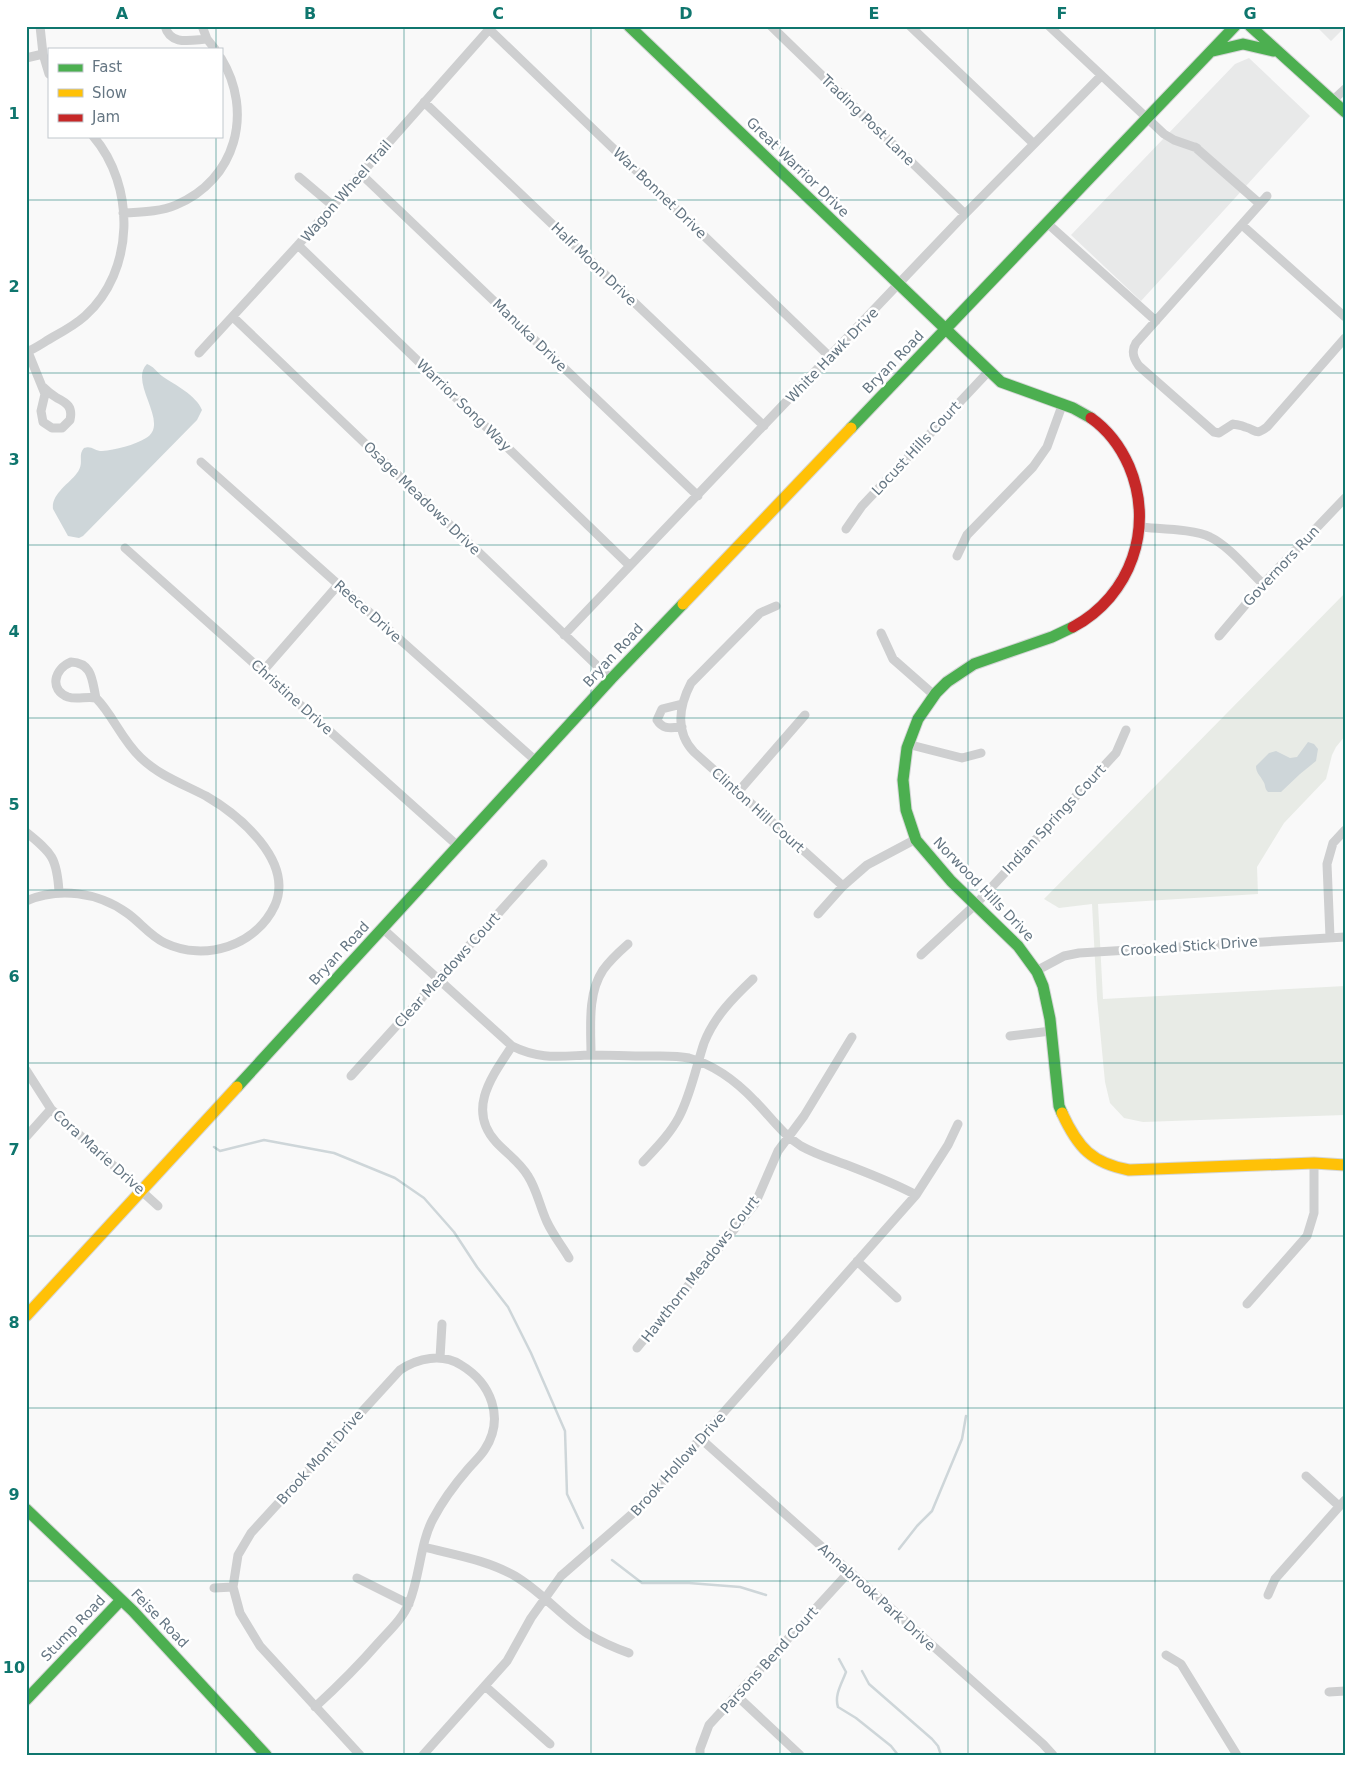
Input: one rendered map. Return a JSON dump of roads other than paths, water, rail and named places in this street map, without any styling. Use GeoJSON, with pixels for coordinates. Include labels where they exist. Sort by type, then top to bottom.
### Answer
{"type":"FeatureCollection","features":[{"type":"Feature","properties":{"kind":"main road","name":"Great Warrior Drive"},"geometry":{"type":"LineString","coordinates":[[629,26],[945,329]]}},
{"type":"Feature","properties":{"kind":"main road","name":"Bryan Road"},"geometry":{"type":"LineString","coordinates":[[26,1316],[535,760],[1235,26]]}},
{"type":"Feature","properties":{"kind":"main road"},"geometry":{"type":"LineString","coordinates":[[1250,26],[1345,112]]}},
{"type":"Feature","properties":{"kind":"main road"},"geometry":{"type":"LineString","coordinates":[[1211,51],[1241,42],[1250,43],[1279,53]]}},
{"type":"Feature","properties":{"kind":"main road","name":"Norwood Hills Drive"},"geometry":{"type":"LineString","coordinates":[[945,329],[1001,382],[1016,390],[1063,403],[1096,421],[1118,446],[1132,470],[1138,493],[1140,527],[1130,569],[1110,599],[1098,611],[1065,632],[968,666],[958,672],[934,695],[919,717],[907,744],[904,798],[907,814],[916,839],[939,868],[1013,939],[1036,971],[1047,997],[1059,1106],[1065,1123],[1076,1140],[1100,1162],[1129,1170],[1314,1163],[1345,1165]]}},
{"type":"Feature","properties":{"kind":"main road","name":"Feise Road"},"geometry":{"type":"LineString","coordinates":[[26,1509],[121,1600],[266,1755]]}},
{"type":"Feature","properties":{"kind":"main road","name":"Stump Road"},"geometry":{"type":"LineString","coordinates":[[26,1700],[121,1600]]}},
{"type":"Feature","properties":{"kind":"street"},"geometry":{"type":"LineString","coordinates":[[40,26],[42,54],[48,71]]}},
{"type":"Feature","properties":{"kind":"street"},"geometry":{"type":"LineString","coordinates":[[165,26],[169,35],[178,40],[207,39]]}},
{"type":"Feature","properties":{"kind":"street"},"geometry":{"type":"LineString","coordinates":[[202,26],[207,39],[214,48]]}},
{"type":"Feature","properties":{"kind":"street","name":"Trading Post Lane"},"geometry":{"type":"LineString","coordinates":[[771,26],[965,214]]}},
{"type":"Feature","properties":{"kind":"street"},"geometry":{"type":"LineString","coordinates":[[910,26],[1034,144]]}},
{"type":"Feature","properties":{"kind":"street"},"geometry":{"type":"LineString","coordinates":[[1049,26],[1164,134],[1196,148],[1235,180],[1260,204]]}},
{"type":"Feature","properties":{"kind":"street","name":"Wagon Wheel Trail"},"geometry":{"type":"LineString","coordinates":[[199,354],[298,246],[332,205],[490,28]]}},
{"type":"Feature","properties":{"kind":"street","name":"War Bonnet Drive"},"geometry":{"type":"LineString","coordinates":[[490,28],[830,357]]}},
{"type":"Feature","properties":{"kind":"street"},"geometry":{"type":"LineString","coordinates":[[26,58],[42,54]]}},
{"type":"Feature","properties":{"kind":"street"},"geometry":{"type":"LineString","coordinates":[[124,213],[142,212],[175,205],[196,194],[220,171],[233,146],[238,118],[235,87],[222,60]]}},
{"type":"Feature","properties":{"kind":"street","name":"White Hawk Drive"},"geometry":{"type":"LineString","coordinates":[[564,635],[965,214],[1101,76]]}},
{"type":"Feature","properties":{"kind":"street"},"geometry":{"type":"LineString","coordinates":[[1332,101],[1345,89]]}},
{"type":"Feature","properties":{"kind":"street","name":"Half Moon Drive"},"geometry":{"type":"LineString","coordinates":[[424,102],[764,426]]}},
{"type":"Feature","properties":{"kind":"street"},"geometry":{"type":"LineString","coordinates":[[43,388],[67,403],[70,408],[70,420],[62,428],[52,428],[43,422],[42,412],[45,398],[43,388],[27,352],[77,323],[85,316],[100,299],[114,272],[119,257],[124,229],[122,193],[114,168],[95,138]]}},
{"type":"Feature","properties":{"kind":"street","name":"Manuka Drive"},"geometry":{"type":"LineString","coordinates":[[361,174],[698,496]]}},
{"type":"Feature","properties":{"kind":"street"},"geometry":{"type":"LineString","coordinates":[[299,176],[332,205]]}},
{"type":"Feature","properties":{"kind":"street"},"geometry":{"type":"LineString","coordinates":[[1267,196],[1134,348],[1133,355],[1136,362],[1214,432],[1219,433],[1233,424],[1260,432],[1267,427],[1345,338]]}},
{"type":"Feature","properties":{"kind":"street"},"geometry":{"type":"LineString","coordinates":[[1048,222],[1156,321]]}},
{"type":"Feature","properties":{"kind":"street"},"geometry":{"type":"LineString","coordinates":[[1242,225],[1345,317]]}},
{"type":"Feature","properties":{"kind":"street","name":"Warrior Song Way"},"geometry":{"type":"LineString","coordinates":[[298,246],[629,565]]}},
{"type":"Feature","properties":{"kind":"street","name":"Osage Meadows Drive"},"geometry":{"type":"LineString","coordinates":[[233,317],[611,679]]}},
{"type":"Feature","properties":{"kind":"street","name":"Locust Hills Court"},"geometry":{"type":"LineString","coordinates":[[846,529],[862,506],[988,371]]}},
{"type":"Feature","properties":{"kind":"street"},"geometry":{"type":"LineString","coordinates":[[957,556],[967,535],[1033,467],[1047,447],[1063,403]]}},
{"type":"Feature","properties":{"kind":"street","name":"Reece Drive"},"geometry":{"type":"LineString","coordinates":[[201,462],[535,760]]}},
{"type":"Feature","properties":{"kind":"street","name":"Governors Run"},"geometry":{"type":"LineString","coordinates":[[1220,636],[1263,584],[1345,498]]}},
{"type":"Feature","properties":{"kind":"street"},"geometry":{"type":"LineString","coordinates":[[1140,527],[1196,533],[1210,537],[1224,547],[1263,584]]}},
{"type":"Feature","properties":{"kind":"street","name":"Christine Drive"},"geometry":{"type":"LineString","coordinates":[[125,548],[458,846]]}},
{"type":"Feature","properties":{"kind":"street"},"geometry":{"type":"LineString","coordinates":[[263,671],[339,584]]}},
{"type":"Feature","properties":{"kind":"street","name":"Clinton Hill Court"},"geometry":{"type":"LineString","coordinates":[[776,606],[760,613],[691,683],[682,704],[682,732],[690,747],[844,886]]}},
{"type":"Feature","properties":{"kind":"street"},"geometry":{"type":"LineString","coordinates":[[881,632],[893,659],[934,695]]}},
{"type":"Feature","properties":{"kind":"street"},"geometry":{"type":"LineString","coordinates":[[26,901],[59,892],[101,899],[128,913],[149,932],[164,942],[195,951],[219,950],[242,940],[260,926],[278,897],[279,888],[275,866],[260,841],[224,808],[206,796],[166,777],[140,758],[125,742],[107,711],[96,698],[91,674],[85,666],[71,662],[58,671],[57,686],[65,696],[96,698]]}},
{"type":"Feature","properties":{"kind":"street"},"geometry":{"type":"LineString","coordinates":[[682,704],[662,709],[657,720],[667,728],[682,727]]}},
{"type":"Feature","properties":{"kind":"street"},"geometry":{"type":"LineString","coordinates":[[738,792],[806,715]]}},
{"type":"Feature","properties":{"kind":"street","name":"Indian Springs Court"},"geometry":{"type":"LineString","coordinates":[[921,955],[976,904],[1116,753],[1126,730]]}},
{"type":"Feature","properties":{"kind":"street"},"geometry":{"type":"LineString","coordinates":[[907,744],[962,758],[981,753]]}},
{"type":"Feature","properties":{"kind":"street"},"geometry":{"type":"LineString","coordinates":[[1330,937],[1327,864],[1333,843],[1345,830]]}},
{"type":"Feature","properties":{"kind":"street"},"geometry":{"type":"LineString","coordinates":[[26,832],[46,848],[52,856],[56,867],[59,892]]}},
{"type":"Feature","properties":{"kind":"street"},"geometry":{"type":"LineString","coordinates":[[818,914],[867,865],[916,839]]}},
{"type":"Feature","properties":{"kind":"street","name":"Clear Meadows Court"},"geometry":{"type":"LineString","coordinates":[[351,1076],[543,864]]}},
{"type":"Feature","properties":{"kind":"street"},"geometry":{"type":"LineString","coordinates":[[382,928],[512,1046],[527,1053],[540,1056],[679,1057],[698,1062],[714,1068],[733,1081],[788,1137],[812,1151],[880,1178],[916,1195]]}},
{"type":"Feature","properties":{"kind":"street","name":"Crooked Stick Drive"},"geometry":{"type":"LineString","coordinates":[[1036,971],[1064,956],[1079,953],[1345,937]]}},
{"type":"Feature","properties":{"kind":"street"},"geometry":{"type":"LineString","coordinates":[[591,1055],[591,1013],[594,992],[602,971],[615,955],[628,944]]}},
{"type":"Feature","properties":{"kind":"street"},"geometry":{"type":"LineString","coordinates":[[643,1162],[666,1137],[680,1115],[713,1024],[726,1006],[753,980]]}},
{"type":"Feature","properties":{"kind":"street"},"geometry":{"type":"LineString","coordinates":[[1010,1036],[1051,1031]]}},
{"type":"Feature","properties":{"kind":"street","name":"Hawthorn Meadows Court"},"geometry":{"type":"LineString","coordinates":[[637,1348],[755,1204],[778,1151],[817,1096],[852,1037]]}},
{"type":"Feature","properties":{"kind":"street"},"geometry":{"type":"LineString","coordinates":[[512,1046],[486,1089],[483,1108],[484,1120],[489,1133],[496,1142],[519,1163],[528,1175],[548,1224],[569,1258]]}},
{"type":"Feature","properties":{"kind":"street","name":"Cora Marie Drive"},"geometry":{"type":"LineString","coordinates":[[26,1070],[51,1109],[158,1206]]}},
{"type":"Feature","properties":{"kind":"street"},"geometry":{"type":"LineString","coordinates":[[26,1137],[51,1109]]}},
{"type":"Feature","properties":{"kind":"street","name":"Brook Hollow Drive"},"geometry":{"type":"LineString","coordinates":[[423,1755],[507,1660],[531,1618],[561,1576],[639,1508],[916,1195],[948,1145],[958,1124]]}},
{"type":"Feature","properties":{"kind":"street"},"geometry":{"type":"LineString","coordinates":[[1247,1304],[1307,1236],[1314,1213],[1314,1163]]}},
{"type":"Feature","properties":{"kind":"street"},"geometry":{"type":"LineString","coordinates":[[857,1262],[897,1298]]}},
{"type":"Feature","properties":{"kind":"street"},"geometry":{"type":"LineString","coordinates":[[440,1358],[442,1324]]}},
{"type":"Feature","properties":{"kind":"street","name":"Brook Mont Drive"},"geometry":{"type":"LineString","coordinates":[[315,1707],[348,1677],[388,1632],[409,1604],[432,1521],[466,1471],[485,1450],[491,1437],[494,1416],[493,1402],[473,1372],[456,1361],[426,1358],[400,1370],[250,1533],[238,1555],[233,1588],[240,1613],[260,1646],[315,1707],[360,1755]]}},
{"type":"Feature","properties":{"kind":"street","name":"Annabrook Park Drive"},"geometry":{"type":"LineString","coordinates":[[701,1439],[1036,1737],[1053,1755]]}},
{"type":"Feature","properties":{"kind":"street"},"geometry":{"type":"LineString","coordinates":[[1268,1595],[1275,1579],[1342,1503],[1306,1476]]}},
{"type":"Feature","properties":{"kind":"street"},"geometry":{"type":"LineString","coordinates":[[424,1547],[485,1562],[516,1577],[545,1598],[587,1634],[629,1653]]}},
{"type":"Feature","properties":{"kind":"street","name":"Parsons Bend Court"},"geometry":{"type":"LineString","coordinates":[[700,1755],[700,1749],[709,1726],[849,1572]]}},
{"type":"Feature","properties":{"kind":"street"},"geometry":{"type":"LineString","coordinates":[[357,1578],[409,1604]]}},
{"type":"Feature","properties":{"kind":"street"},"geometry":{"type":"LineString","coordinates":[[214,1588],[233,1588]]}},
{"type":"Feature","properties":{"kind":"street"},"geometry":{"type":"LineString","coordinates":[[1166,1655],[1180,1664],[1237,1755]]}},
{"type":"Feature","properties":{"kind":"street"},"geometry":{"type":"LineString","coordinates":[[485,1686],[550,1744]]}},
{"type":"Feature","properties":{"kind":"street"},"geometry":{"type":"LineString","coordinates":[[1329,1692],[1345,1690]]}},
{"type":"Feature","properties":{"kind":"street"},"geometry":{"type":"LineString","coordinates":[[736,1695],[800,1755]]}},
{"type":"Feature","properties":{"kind":"waterway"},"geometry":{"type":"LineString","coordinates":[[214,1147],[220,1151],[264,1140],[334,1153],[395,1178],[424,1198],[454,1232],[477,1267],[508,1307],[531,1353],[565,1431],[567,1494],[583,1528]]}},
{"type":"Feature","properties":{"kind":"waterway"},"geometry":{"type":"LineString","coordinates":[[899,1549],[932,1511],[962,1439],[966,1416]]}},
{"type":"Feature","properties":{"kind":"waterway"},"geometry":{"type":"LineString","coordinates":[[612,1560],[642,1583],[689,1583],[740,1587],[766,1595]]}},
{"type":"Feature","properties":{"kind":"waterway"},"geometry":{"type":"LineString","coordinates":[[839,1659],[846,1672],[838,1694],[838,1707],[856,1718],[891,1746],[898,1755]]}},
{"type":"Feature","properties":{"kind":"waterway"},"geometry":{"type":"LineString","coordinates":[[862,1671],[869,1684],[932,1739],[938,1746],[941,1755]]}}]}
